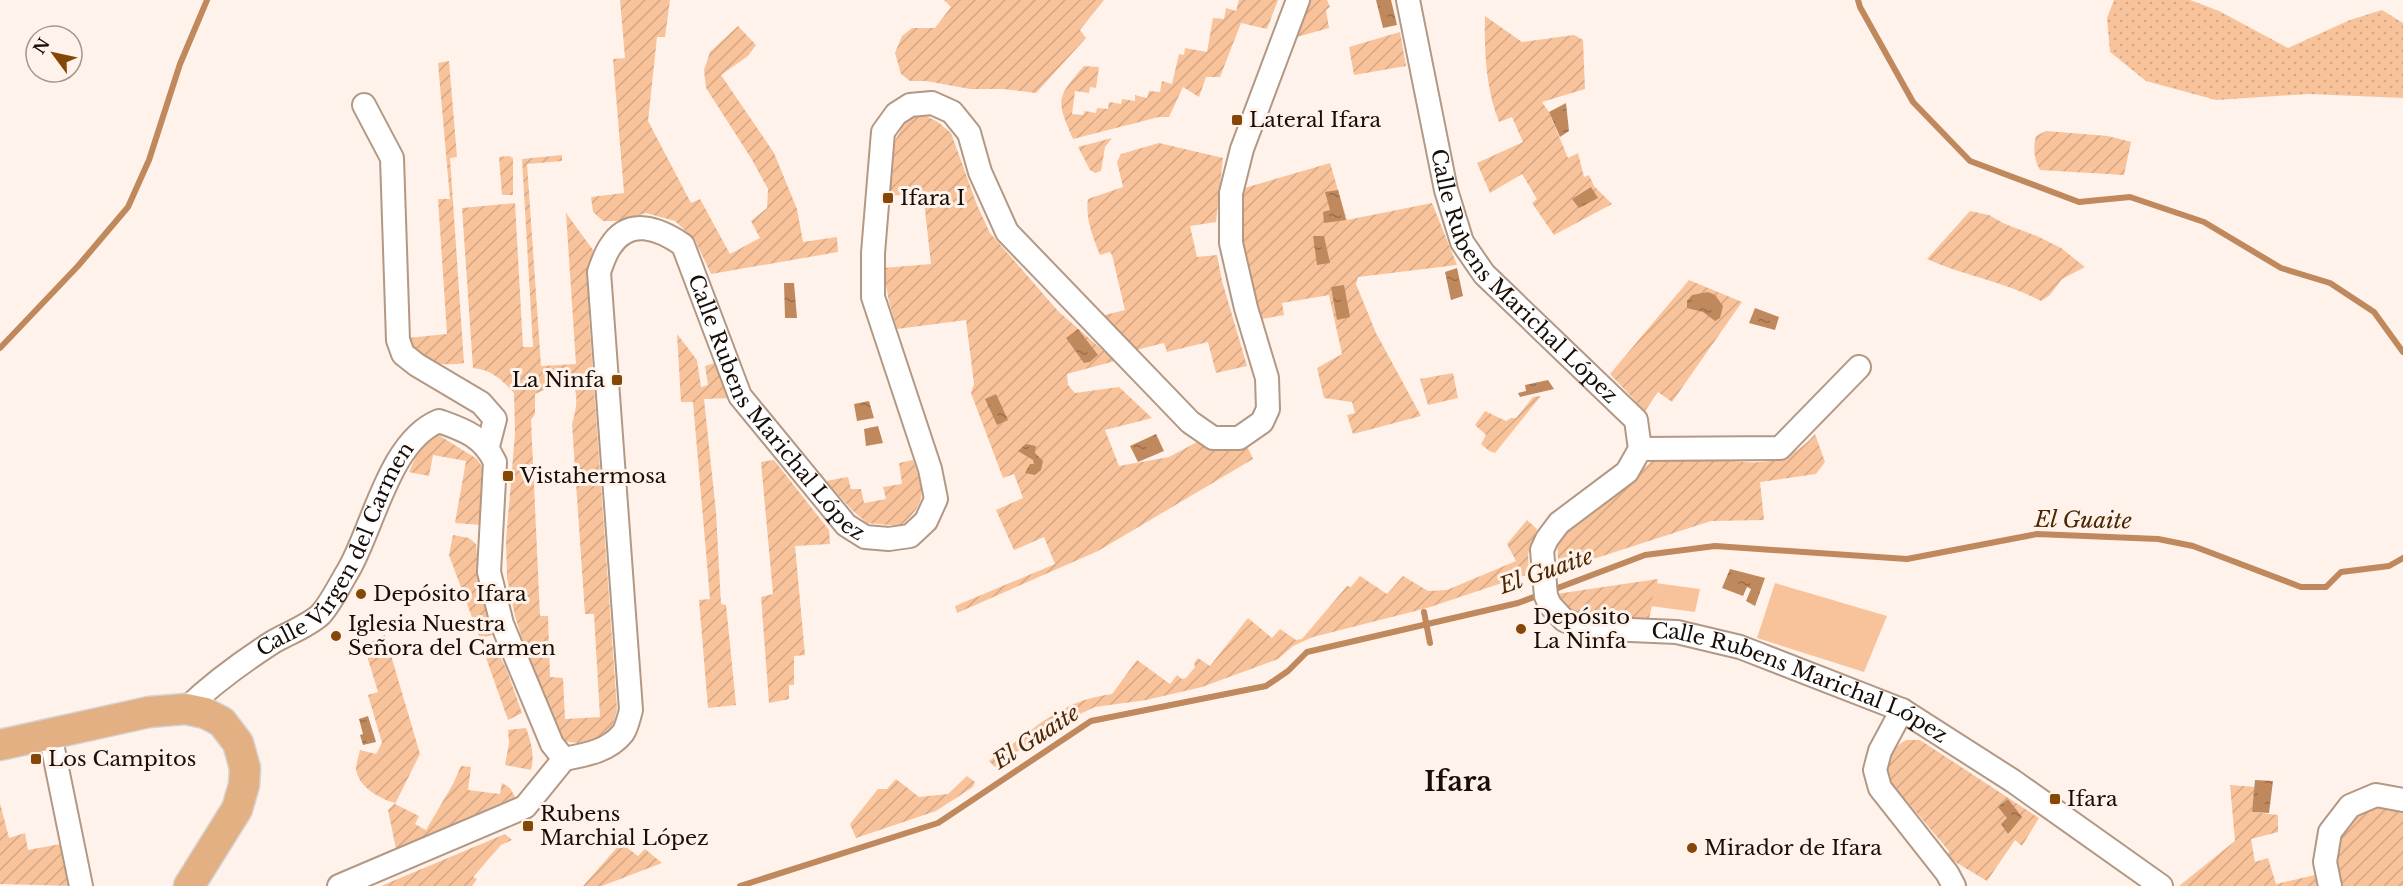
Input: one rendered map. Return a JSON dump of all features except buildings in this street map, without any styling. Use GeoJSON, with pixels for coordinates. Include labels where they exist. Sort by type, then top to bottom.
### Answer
{"type":"FeatureCollection","features":[{"type":"Feature","properties":{"kind":"main road"},"geometry":{"type":"LineString","coordinates":[[0,745],[149,712],[186,709],[205,713],[222,722],[238,743],[245,768],[244,785],[237,808],[189,886]]}},
{"type":"Feature","properties":{"kind":"street","name":"Calle Rubens Marichal López"},"geometry":{"type":"LineString","coordinates":[[564,759],[591,754],[609,745],[624,732],[631,710],[598,272],[611,245],[626,232],[644,227],[665,232],[683,245],[740,396],[846,525],[865,537],[889,539],[910,536],[926,521],[936,499],[930,469],[873,297],[873,253],[883,132],[896,114],[910,105],[932,103],[952,112],[969,133],[980,172],[1007,232],[1190,422],[1213,438],[1239,438],[1262,422],[1268,409],[1269,394],[1267,378],[1246,308],[1231,243],[1231,193],[1242,148],[1298,0]]}},
{"type":"Feature","properties":{"kind":"street","name":"Calle Rubens Marichal López"},"geometry":{"type":"LineString","coordinates":[[1408,0],[1446,190],[1462,242],[1484,274],[1636,420],[1640,449],[1627,472],[1559,523],[1542,550],[1545,588],[1550,605],[1564,620],[1584,628],[1677,632],[1740,647],[1902,710],[2013,781],[2161,886]]}},
{"type":"Feature","properties":{"kind":"street"},"geometry":{"type":"LineString","coordinates":[[339,886],[525,807],[564,759],[552,744],[507,635],[489,572],[495,462],[488,446],[495,419],[481,403],[417,365],[403,354],[398,340],[392,158],[364,105]]}},
{"type":"Feature","properties":{"kind":"street"},"geometry":{"type":"LineString","coordinates":[[1640,449],[1780,448],[1859,367]]}},
{"type":"Feature","properties":{"kind":"street","name":"Calle Virgen del Carmen"},"geometry":{"type":"LineString","coordinates":[[186,709],[210,686],[271,644],[321,614],[350,568],[385,485],[410,444],[427,426],[439,421],[476,437],[488,446]]}},
{"type":"Feature","properties":{"kind":"street"},"geometry":{"type":"LineString","coordinates":[[1902,710],[1880,751],[1875,770],[1880,788],[1947,873],[1954,886]]}},
{"type":"Feature","properties":{"kind":"street"},"geometry":{"type":"LineString","coordinates":[[50,734],[81,886]]}},
{"type":"Feature","properties":{"kind":"street"},"geometry":{"type":"LineString","coordinates":[[2330,886],[2325,862],[2330,832],[2350,806],[2376,795],[2403,800]]}},
{"type":"Feature","properties":{"kind":"shaded area"},"geometry":{"type":"Polygon","coordinates":[[[620,0],[670,0],[665,37],[657,37],[648,121],[691,203],[700,199],[730,254],[760,238],[751,221],[767,208],[768,189],[706,88],[704,70],[710,52],[738,26],[756,45],[748,56],[721,75],[774,153],[797,209],[803,242],[837,237],[838,252],[711,274],[695,240],[675,221],[646,213],[618,221],[603,221],[593,212],[591,197],[624,193],[613,59],[625,58],[620,0]]]}},
{"type":"Feature","properties":{"kind":"shaded area"},"geometry":{"type":"Polygon","coordinates":[[[944,0],[1104,0],[1080,30],[1086,38],[1036,93],[1003,89],[970,89],[926,81],[910,81],[901,74],[895,53],[902,36],[912,28],[935,28],[951,7],[944,0]]]}},
{"type":"Feature","properties":{"kind":"shaded area"},"geometry":{"type":"Polygon","coordinates":[[[1239,0],[1278,0],[1267,29],[1241,23],[1220,77],[1206,77],[1199,97],[1183,87],[1169,117],[1159,117],[1073,139],[1064,116],[1062,100],[1068,85],[1084,66],[1099,67],[1096,88],[1090,87],[1089,93],[1075,91],[1072,114],[1083,115],[1085,111],[1096,113],[1097,108],[1108,109],[1109,102],[1121,104],[1122,99],[1135,101],[1135,95],[1147,98],[1149,91],[1160,92],[1162,81],[1172,84],[1179,54],[1184,55],[1185,48],[1207,52],[1213,18],[1224,19],[1226,8],[1236,11],[1239,0]]]}},
{"type":"Feature","properties":{"kind":"shaded area"},"geometry":{"type":"Polygon","coordinates":[[[1309,0],[1327,0],[1330,7],[1326,10],[1329,28],[1293,38],[1309,0]]]}},
{"type":"Feature","properties":{"kind":"shaded area"},"geometry":{"type":"Polygon","coordinates":[[[2114,0],[2190,0],[2219,11],[2288,48],[2350,20],[2382,10],[2403,23],[2403,98],[2309,94],[2216,100],[2146,81],[2110,52],[2107,18],[2114,0]]]}},
{"type":"Feature","properties":{"kind":"shaded area"},"geometry":{"type":"Polygon","coordinates":[[[1485,16],[1522,42],[1574,35],[1583,40],[1585,89],[1542,102],[1549,112],[1568,158],[1578,153],[1584,177],[1589,175],[1594,186],[1612,204],[1554,235],[1532,203],[1537,199],[1522,174],[1490,193],[1477,163],[1523,142],[1512,117],[1499,122],[1491,96],[1487,70],[1485,16]]]}},
{"type":"Feature","properties":{"kind":"shaded area"},"geometry":{"type":"Polygon","coordinates":[[[1400,32],[1406,66],[1354,75],[1349,47],[1400,32]]]}},
{"type":"Feature","properties":{"kind":"shaded area"},"geometry":{"type":"Polygon","coordinates":[[[449,61],[457,157],[450,158],[464,363],[446,364],[423,358],[411,346],[407,338],[447,334],[438,199],[450,199],[438,63],[449,61]]]}},
{"type":"Feature","properties":{"kind":"shaded area"},"geometry":{"type":"Polygon","coordinates":[[[920,113],[938,122],[951,133],[977,205],[990,233],[1058,311],[1115,361],[1067,374],[1068,385],[1075,393],[1119,387],[1152,418],[1105,430],[1119,466],[1169,457],[1199,441],[1242,442],[1253,459],[1098,551],[957,613],[955,606],[1055,564],[1044,537],[1014,550],[996,510],[1023,498],[1014,474],[1003,478],[971,393],[974,384],[966,320],[897,329],[883,268],[931,264],[923,192],[890,196],[893,144],[909,115],[920,113]]]}},
{"type":"Feature","properties":{"kind":"shaded area"},"geometry":{"type":"Polygon","coordinates":[[[2046,131],[2108,136],[2131,142],[2124,175],[2040,170],[2035,158],[2035,140],[2036,136],[2046,131]]]}},
{"type":"Feature","properties":{"kind":"shaded area"},"geometry":{"type":"Polygon","coordinates":[[[1112,138],[1105,147],[1101,171],[1095,173],[1090,170],[1078,147],[1112,138]]]}},
{"type":"Feature","properties":{"kind":"shaded area"},"geometry":{"type":"Polygon","coordinates":[[[1159,143],[1223,158],[1216,222],[1190,226],[1197,257],[1217,255],[1222,281],[1247,366],[1216,373],[1208,342],[1167,352],[1164,343],[1136,350],[1101,316],[1125,310],[1112,255],[1110,252],[1100,255],[1092,235],[1088,199],[1123,187],[1117,162],[1121,154],[1159,143]]]}},
{"type":"Feature","properties":{"kind":"shaded area"},"geometry":{"type":"Polygon","coordinates":[[[562,155],[562,161],[527,164],[541,366],[576,364],[566,213],[593,250],[588,279],[589,318],[617,709],[614,721],[605,736],[599,740],[583,743],[562,741],[547,717],[515,616],[507,578],[506,540],[515,434],[514,393],[496,376],[473,368],[462,208],[515,203],[523,347],[533,347],[522,159],[562,155]],[[558,384],[535,394],[535,414],[531,420],[540,616],[548,616],[550,677],[563,678],[565,719],[600,717],[594,614],[585,614],[572,424],[576,409],[573,384],[558,384]]]}},
{"type":"Feature","properties":{"kind":"shaded area"},"geometry":{"type":"Polygon","coordinates":[[[499,157],[513,158],[513,195],[502,195],[499,157]]]}},
{"type":"Feature","properties":{"kind":"shaded area"},"geometry":{"type":"Polygon","coordinates":[[[1330,163],[1347,220],[1432,203],[1457,265],[1358,277],[1356,284],[1376,333],[1421,416],[1353,434],[1347,415],[1355,413],[1352,402],[1324,398],[1317,368],[1342,354],[1329,295],[1282,303],[1284,315],[1262,319],[1244,261],[1241,189],[1330,163]]]}},
{"type":"Feature","properties":{"kind":"shaded area"},"geometry":{"type":"Polygon","coordinates":[[[1970,211],[1989,215],[2005,224],[2037,236],[2061,248],[2085,267],[2062,279],[2050,295],[2041,301],[2028,294],[1927,259],[1970,211]]]}},
{"type":"Feature","properties":{"kind":"shaded area"},"geometry":{"type":"Polygon","coordinates":[[[1689,280],[1742,302],[1672,402],[1658,392],[1645,411],[1610,374],[1689,280]]]}},
{"type":"Feature","properties":{"kind":"shaded area"},"geometry":{"type":"Polygon","coordinates":[[[677,334],[697,360],[701,387],[708,385],[705,366],[715,363],[730,398],[704,399],[716,512],[721,604],[726,605],[736,705],[708,708],[699,600],[710,599],[693,402],[681,402],[677,334]]]}},
{"type":"Feature","properties":{"kind":"shaded area"},"geometry":{"type":"Polygon","coordinates":[[[1453,373],[1458,398],[1428,405],[1420,379],[1453,373]]]}},
{"type":"Feature","properties":{"kind":"shaded area"},"geometry":{"type":"Polygon","coordinates":[[[1541,396],[1495,453],[1481,444],[1486,435],[1475,425],[1485,411],[1506,421],[1516,418],[1533,397],[1541,396]]]}},
{"type":"Feature","properties":{"kind":"shaded area"},"geometry":{"type":"Polygon","coordinates":[[[437,434],[477,459],[484,470],[481,525],[455,523],[466,461],[433,455],[429,476],[409,472],[421,445],[437,434]]]}},
{"type":"Feature","properties":{"kind":"shaded area"},"geometry":{"type":"Polygon","coordinates":[[[1815,434],[1825,462],[1816,474],[1760,482],[1764,520],[1711,521],[1587,561],[1568,564],[1558,560],[1558,544],[1565,533],[1594,513],[1656,459],[1698,456],[1738,462],[1758,462],[1778,459],[1797,450],[1815,434]]]}},
{"type":"Feature","properties":{"kind":"shaded area"},"geometry":{"type":"Polygon","coordinates":[[[774,460],[829,530],[830,544],[795,546],[805,655],[794,656],[794,685],[789,685],[789,699],[769,703],[761,597],[773,594],[761,462],[774,460]]]}},
{"type":"Feature","properties":{"kind":"shaded area"},"geometry":{"type":"Polygon","coordinates":[[[913,460],[920,481],[921,496],[916,510],[901,526],[867,523],[826,481],[848,477],[851,489],[861,489],[864,503],[886,499],[883,487],[902,484],[899,463],[913,460]]]}},
{"type":"Feature","properties":{"kind":"shaded area"},"geometry":{"type":"Polygon","coordinates":[[[1527,520],[1537,529],[1528,554],[1529,574],[1427,608],[1313,637],[1293,646],[1278,659],[1202,687],[1146,700],[1095,707],[1056,725],[995,767],[989,761],[1060,711],[1075,703],[1112,694],[1137,660],[1170,684],[1177,675],[1182,679],[1186,678],[1195,667],[1194,663],[1198,658],[1210,666],[1248,618],[1272,638],[1280,629],[1296,640],[1302,639],[1347,586],[1351,587],[1360,576],[1387,594],[1403,576],[1428,591],[1447,590],[1516,561],[1507,544],[1527,520]]]}},
{"type":"Feature","properties":{"kind":"shaded area"},"geometry":{"type":"Polygon","coordinates":[[[453,535],[469,538],[476,544],[481,595],[494,634],[480,639],[449,555],[453,535]]]}},
{"type":"Feature","properties":{"kind":"shaded area"},"geometry":{"type":"Polygon","coordinates":[[[1658,579],[1649,619],[1583,616],[1571,612],[1556,594],[1658,579]]]}},
{"type":"Feature","properties":{"kind":"shaded area"},"geometry":{"type":"Polygon","coordinates":[[[1655,583],[1700,589],[1695,612],[1651,606],[1655,583]]]}},
{"type":"Feature","properties":{"kind":"shaded area"},"geometry":{"type":"Polygon","coordinates":[[[1775,583],[1887,616],[1864,672],[1757,638],[1775,583]]]}},
{"type":"Feature","properties":{"kind":"shaded area"},"geometry":{"type":"Polygon","coordinates":[[[385,635],[420,754],[395,804],[419,816],[415,824],[426,830],[461,766],[471,767],[468,790],[500,794],[502,783],[510,788],[515,797],[396,849],[388,810],[395,803],[376,795],[365,787],[356,769],[360,750],[376,754],[382,743],[368,695],[378,692],[367,656],[367,644],[385,635]]]}},
{"type":"Feature","properties":{"kind":"shaded area"},"geometry":{"type":"Polygon","coordinates":[[[497,651],[506,668],[522,713],[508,720],[485,655],[497,651]]]}},
{"type":"Feature","properties":{"kind":"shaded area"},"geometry":{"type":"Polygon","coordinates":[[[526,728],[531,743],[531,770],[505,765],[509,743],[508,730],[526,728]]]}},
{"type":"Feature","properties":{"kind":"shaded area"},"geometry":{"type":"Polygon","coordinates":[[[1906,740],[1920,740],[2039,818],[2022,846],[2015,840],[1987,881],[1947,857],[1949,851],[1888,779],[1887,760],[1895,748],[1906,740]]]}},
{"type":"Feature","properties":{"kind":"shaded area"},"geometry":{"type":"Polygon","coordinates":[[[967,776],[975,782],[973,787],[936,811],[856,838],[850,824],[878,789],[887,789],[896,779],[919,797],[948,794],[967,776]]]}},
{"type":"Feature","properties":{"kind":"shaded area"},"geometry":{"type":"Polygon","coordinates":[[[2230,785],[2255,787],[2252,812],[2278,815],[2278,832],[2251,839],[2255,862],[2268,858],[2276,884],[2315,875],[2317,886],[2179,886],[2235,841],[2230,785]]]}},
{"type":"Feature","properties":{"kind":"shaded area"},"geometry":{"type":"Polygon","coordinates":[[[0,803],[9,838],[25,833],[28,850],[66,843],[75,886],[0,884],[0,803]]]}},
{"type":"Feature","properties":{"kind":"shaded area"},"geometry":{"type":"Polygon","coordinates":[[[2381,805],[2403,811],[2403,886],[2340,886],[2336,858],[2341,835],[2356,818],[2381,805]]]}},
{"type":"Feature","properties":{"kind":"shaded area"},"geometry":{"type":"Polygon","coordinates":[[[505,834],[512,840],[501,845],[473,877],[477,879],[472,886],[381,886],[505,834]]]}},
{"type":"Feature","properties":{"kind":"shaded area"},"geometry":{"type":"Polygon","coordinates":[[[621,843],[638,856],[645,849],[662,863],[602,886],[583,886],[621,843]]]}},
{"type":"Feature","properties":{"kind":"water"},"geometry":{"type":"Polygon","coordinates":[[[1376,0],[1391,0],[1397,25],[1383,28],[1376,0]]]}},
{"type":"Feature","properties":{"kind":"water"},"geometry":{"type":"Polygon","coordinates":[[[1566,103],[1569,131],[1560,137],[1549,112],[1566,103]]]}},
{"type":"Feature","properties":{"kind":"water"},"geometry":{"type":"Polygon","coordinates":[[[1591,187],[1598,198],[1579,208],[1572,199],[1591,187]]]}},
{"type":"Feature","properties":{"kind":"water"},"geometry":{"type":"Polygon","coordinates":[[[1338,190],[1346,220],[1324,223],[1323,212],[1330,210],[1325,192],[1338,190]]]}},
{"type":"Feature","properties":{"kind":"water"},"geometry":{"type":"Polygon","coordinates":[[[1313,236],[1324,236],[1330,263],[1317,265],[1313,236]]]}},
{"type":"Feature","properties":{"kind":"water"},"geometry":{"type":"Polygon","coordinates":[[[1457,268],[1463,296],[1451,300],[1445,272],[1457,268]]]}},
{"type":"Feature","properties":{"kind":"water"},"geometry":{"type":"Polygon","coordinates":[[[784,283],[794,283],[797,318],[785,318],[784,283]]]}},
{"type":"Feature","properties":{"kind":"water"},"geometry":{"type":"Polygon","coordinates":[[[1344,285],[1350,317],[1337,320],[1331,287],[1344,285]]]}},
{"type":"Feature","properties":{"kind":"water"},"geometry":{"type":"Polygon","coordinates":[[[1708,292],[1715,295],[1723,306],[1720,318],[1715,321],[1703,312],[1687,308],[1687,301],[1692,295],[1708,292]]]}},
{"type":"Feature","properties":{"kind":"water"},"geometry":{"type":"Polygon","coordinates":[[[1755,308],[1779,317],[1775,330],[1749,323],[1755,308]]]}},
{"type":"Feature","properties":{"kind":"water"},"geometry":{"type":"Polygon","coordinates":[[[1078,329],[1098,355],[1090,362],[1084,363],[1066,338],[1078,329]]]}},
{"type":"Feature","properties":{"kind":"water"},"geometry":{"type":"Polygon","coordinates":[[[1548,380],[1554,389],[1520,397],[1518,393],[1526,391],[1525,385],[1548,380]]]}},
{"type":"Feature","properties":{"kind":"water"},"geometry":{"type":"Polygon","coordinates":[[[996,394],[1008,420],[997,425],[985,399],[996,394]]]}},
{"type":"Feature","properties":{"kind":"water"},"geometry":{"type":"Polygon","coordinates":[[[869,401],[874,418],[857,421],[854,404],[869,401]]]}},
{"type":"Feature","properties":{"kind":"water"},"geometry":{"type":"Polygon","coordinates":[[[878,426],[883,443],[866,446],[864,429],[878,426]]]}},
{"type":"Feature","properties":{"kind":"water"},"geometry":{"type":"Polygon","coordinates":[[[1156,434],[1164,451],[1138,462],[1130,446],[1156,434]]]}},
{"type":"Feature","properties":{"kind":"water"},"geometry":{"type":"Polygon","coordinates":[[[1026,444],[1036,446],[1035,453],[1043,461],[1041,470],[1035,475],[1025,473],[1030,464],[1034,464],[1033,460],[1018,451],[1026,444]]]}},
{"type":"Feature","properties":{"kind":"water"},"geometry":{"type":"Polygon","coordinates":[[[1730,569],[1765,578],[1755,606],[1746,601],[1751,589],[1747,587],[1743,596],[1722,588],[1730,569]]]}},
{"type":"Feature","properties":{"kind":"water"},"geometry":{"type":"Polygon","coordinates":[[[368,716],[376,742],[363,745],[359,719],[368,716]]]}},
{"type":"Feature","properties":{"kind":"water"},"geometry":{"type":"Polygon","coordinates":[[[2255,780],[2273,781],[2269,813],[2252,812],[2255,780]]]}},
{"type":"Feature","properties":{"kind":"water"},"geometry":{"type":"Polygon","coordinates":[[[2008,799],[2022,817],[2008,834],[2001,824],[2007,818],[1998,807],[2008,799]]]}},
{"type":"Feature","properties":{"kind":"waterway"},"geometry":{"type":"LineString","coordinates":[[0,348],[78,266],[128,207],[149,160],[180,64],[207,0]]}},
{"type":"Feature","properties":{"kind":"waterway"},"geometry":{"type":"LineString","coordinates":[[1858,0],[1913,102],[1970,161],[2079,202],[2130,197],[2204,222],[2281,268],[2330,283],[2374,312],[2403,352]]}},
{"type":"Feature","properties":{"kind":"waterway","name":"El Guaite"},"geometry":{"type":"LineString","coordinates":[[740,886],[938,823],[1091,721],[1266,686],[1288,671],[1307,652],[1518,603],[1645,555],[1715,546],[1907,559],[2037,534],[2158,539],[2193,546],[2301,587],[2326,587],[2341,572],[2389,566],[2403,558]]}},
{"type":"Feature","properties":{"kind":"waterway","name":"El Guaite"},"geometry":{"type":"LineString","coordinates":[[1424,612],[1430,643]]}},
{"type":"Feature","properties":{"kind":"place","name":"Lateral Ifara"},"geometry":{"type":"Point","coordinates":[1237,120]}},
{"type":"Feature","properties":{"kind":"place","name":"Ifara I"},"geometry":{"type":"Point","coordinates":[888,198]}},
{"type":"Feature","properties":{"kind":"place","name":"La Ninfa"},"geometry":{"type":"Point","coordinates":[617,380]}},
{"type":"Feature","properties":{"kind":"place","name":"Vistahermosa"},"geometry":{"type":"Point","coordinates":[508,476]}},
{"type":"Feature","properties":{"kind":"place","name":"Depósito Ifara"},"geometry":{"type":"Point","coordinates":[361,594]}},
{"type":"Feature","properties":{"kind":"place","name":"Depósito La Ninfa"},"geometry":{"type":"Point","coordinates":[1521,629]}},
{"type":"Feature","properties":{"kind":"place","name":"Iglesia Nuestra Señora del Carmen"},"geometry":{"type":"Point","coordinates":[336,636]}},
{"type":"Feature","properties":{"kind":"place","name":"Los Campitos"},"geometry":{"type":"Point","coordinates":[36,759]}},
{"type":"Feature","properties":{"kind":"place","name":"Ifara"},"geometry":{"type":"Point","coordinates":[2055,799]}},
{"type":"Feature","properties":{"kind":"place","name":"Rubens Marchial López"},"geometry":{"type":"Point","coordinates":[528,826]}},
{"type":"Feature","properties":{"kind":"place","name":"Mirador de Ifara"},"geometry":{"type":"Point","coordinates":[1692,848]}},
{"type":"Feature","properties":{"kind":"district","name":"Ifara"},"geometry":{"type":"Point","coordinates":[1458,781]}}]}
